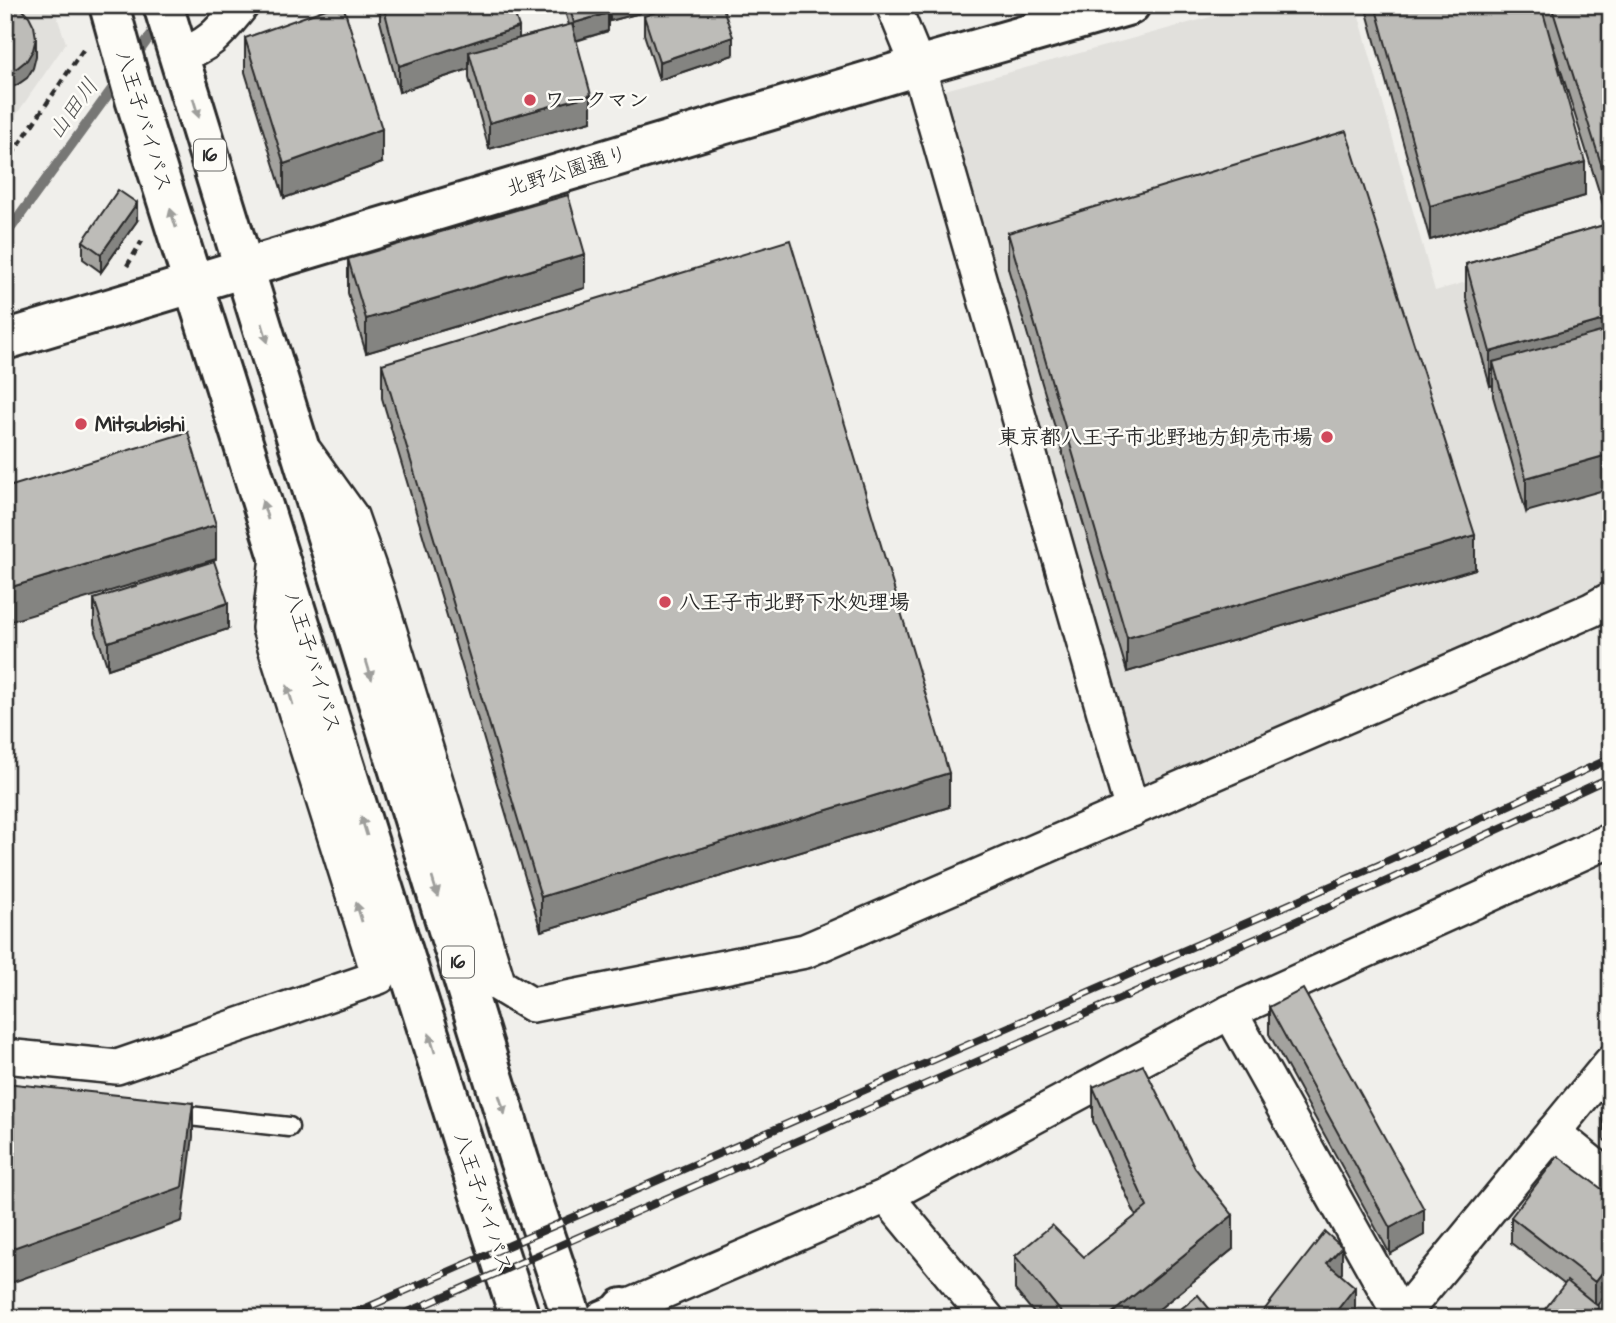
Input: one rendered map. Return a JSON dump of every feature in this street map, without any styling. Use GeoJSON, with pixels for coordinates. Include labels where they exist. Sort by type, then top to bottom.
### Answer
{"type":"FeatureCollection","features":[{"type":"Feature","properties":{"kind":"main road","name":"16"},"geometry":{"type":"LineString","coordinates":[[163,5],[515,1147],[572,1318]]}},
{"type":"Feature","properties":{"kind":"main road","name":"北野公園通り"},"geometry":{"type":"LineString","coordinates":[[5,340],[1130,5]]}},
{"type":"Feature","properties":{"kind":"main road","name":"八王子バイパス"},"geometry":{"type":"LineString","coordinates":[[103,20],[135,99],[472,1174],[520,1318]]}},
{"type":"Feature","properties":{"kind":"street"},"geometry":{"type":"LineString","coordinates":[[177,49],[204,46],[216,37],[242,5]]}},
{"type":"Feature","properties":{"kind":"street"},"geometry":{"type":"LineString","coordinates":[[893,5],[918,66],[1132,810]]}},
{"type":"Feature","properties":{"kind":"street"},"geometry":{"type":"LineString","coordinates":[[299,442],[351,516],[378,593],[499,985],[532,1005],[805,951],[1611,599]]}},
{"type":"Feature","properties":{"kind":"street"},"geometry":{"type":"LineString","coordinates":[[5,1056],[117,1067],[379,977],[269,628],[278,551]]}},
{"type":"Feature","properties":{"kind":"street"},"geometry":{"type":"LineString","coordinates":[[616,1314],[886,1196],[1230,1012],[1611,840]]}},
{"type":"Feature","properties":{"kind":"street"},"geometry":{"type":"LineString","coordinates":[[1230,1012],[1401,1317],[1611,1062]]}},
{"type":"Feature","properties":{"kind":"street"},"geometry":{"type":"LineString","coordinates":[[1553,1132],[1611,1179]]}},
{"type":"Feature","properties":{"kind":"street"},"geometry":{"type":"LineString","coordinates":[[886,1196],[987,1318]]}},
{"type":"Feature","properties":{"kind":"lane"},"geometry":{"type":"LineString","coordinates":[[154,1112],[289,1127]]}},
{"type":"Feature","properties":{"kind":"path"},"geometry":{"type":"LineString","coordinates":[[5,165],[103,20]]}},
{"type":"Feature","properties":{"kind":"path"},"geometry":{"type":"LineString","coordinates":[[122,274],[148,233]]}},
{"type":"Feature","properties":{"kind":"shaded area"},"geometry":{"type":"Polygon","coordinates":[[[5,5],[53,5],[66,43],[5,131],[5,5]]]}},
{"type":"Feature","properties":{"kind":"shaded area","name":"東京都八王子市北野地方卸売市場"},"geometry":{"type":"Polygon","coordinates":[[[1254,5],[1356,5],[1435,291],[1611,240],[1611,582],[1580,600],[1144,787],[945,90],[1254,5]]]}},
{"type":"Feature","properties":{"kind":"building"},"geometry":{"type":"Polygon","coordinates":[[[5,5],[20,7],[29,16],[36,38],[27,60],[17,68],[6,71],[5,5]]]}},
{"type":"Feature","properties":{"kind":"building"},"geometry":{"type":"Polygon","coordinates":[[[343,5],[382,129],[284,164],[245,38],[343,5]]]}},
{"type":"Feature","properties":{"kind":"building"},"geometry":{"type":"Polygon","coordinates":[[[383,5],[512,5],[519,27],[399,66],[383,5]]]}},
{"type":"Feature","properties":{"kind":"building"},"geometry":{"type":"Polygon","coordinates":[[[569,5],[606,5],[608,13],[574,23],[569,5]]]}},
{"type":"Feature","properties":{"kind":"building"},"geometry":{"type":"Polygon","coordinates":[[[677,5],[722,5],[733,37],[659,62],[644,16],[677,5]]]}},
{"type":"Feature","properties":{"kind":"building"},"geometry":{"type":"Polygon","coordinates":[[[1375,5],[1541,5],[1585,162],[1430,206],[1375,5]]]}},
{"type":"Feature","properties":{"kind":"building"},"geometry":{"type":"Polygon","coordinates":[[[1551,5],[1611,5],[1611,168],[1603,170],[1551,5]]]}},
{"type":"Feature","properties":{"kind":"building","name":"ワークマン"},"geometry":{"type":"Polygon","coordinates":[[[572,24],[591,95],[489,123],[469,52],[572,24]]]}},
{"type":"Feature","properties":{"kind":"building"},"geometry":{"type":"Polygon","coordinates":[[[1346,131],[1475,535],[1127,638],[1008,233],[1346,131]]]}},
{"type":"Feature","properties":{"kind":"building"},"geometry":{"type":"Polygon","coordinates":[[[118,190],[137,203],[101,254],[83,241],[118,190]]]}},
{"type":"Feature","properties":{"kind":"building"},"geometry":{"type":"Polygon","coordinates":[[[568,195],[585,254],[366,319],[348,259],[568,195]]]}},
{"type":"Feature","properties":{"kind":"building"},"geometry":{"type":"Polygon","coordinates":[[[1611,223],[1611,318],[1490,352],[1466,264],[1611,223]]]}},
{"type":"Feature","properties":{"kind":"building","name":"八王子市北野下水処理場"},"geometry":{"type":"Polygon","coordinates":[[[790,240],[949,773],[541,897],[382,364],[790,240]]]}},
{"type":"Feature","properties":{"kind":"building"},"geometry":{"type":"Polygon","coordinates":[[[1611,329],[1611,454],[1526,478],[1493,362],[1611,329]]]}},
{"type":"Feature","properties":{"kind":"building"},"geometry":{"type":"Polygon","coordinates":[[[188,432],[216,525],[5,589],[5,488],[188,432]]]}},
{"type":"Feature","properties":{"kind":"building"},"geometry":{"type":"Polygon","coordinates":[[[214,561],[228,603],[108,642],[94,599],[214,561]]]}},
{"type":"Feature","properties":{"kind":"building"},"geometry":{"type":"Polygon","coordinates":[[[1303,989],[1424,1209],[1390,1228],[1269,1007],[1303,989]]]}},
{"type":"Feature","properties":{"kind":"building"},"geometry":{"type":"Polygon","coordinates":[[[1143,1065],[1195,1168],[1233,1215],[1106,1318],[1066,1318],[1015,1256],[1052,1225],[1084,1257],[1147,1207],[1093,1087],[1143,1065]]]}},
{"type":"Feature","properties":{"kind":"building"},"geometry":{"type":"Polygon","coordinates":[[[5,1083],[193,1103],[182,1187],[5,1251],[5,1083]]]}},
{"type":"Feature","properties":{"kind":"building"},"geometry":{"type":"Polygon","coordinates":[[[1611,1104],[1611,1119],[1603,1113],[1611,1104]]]}},
{"type":"Feature","properties":{"kind":"building"},"geometry":{"type":"Polygon","coordinates":[[[1558,1156],[1611,1196],[1611,1261],[1595,1282],[1511,1217],[1558,1156]]]}},
{"type":"Feature","properties":{"kind":"building"},"geometry":{"type":"Polygon","coordinates":[[[1325,1232],[1342,1247],[1327,1263],[1355,1287],[1331,1318],[1258,1318],[1325,1232]]]}},
{"type":"Feature","properties":{"kind":"building"},"geometry":{"type":"Polygon","coordinates":[[[1567,1281],[1599,1307],[1590,1318],[1538,1318],[1567,1281]]]}},
{"type":"Feature","properties":{"kind":"building"},"geometry":{"type":"Polygon","coordinates":[[[1198,1295],[1217,1318],[1170,1318],[1198,1295]]]}},
{"type":"Feature","properties":{"kind":"waterway","name":"山田川"},"geometry":{"type":"LineString","coordinates":[[135,57],[159,24]]}},
{"type":"Feature","properties":{"kind":"waterway","name":"山田川"},"geometry":{"type":"LineString","coordinates":[[5,236],[120,78]]}},
{"type":"Feature","properties":{"kind":"railway"},"geometry":{"type":"LineString","coordinates":[[343,1318],[1379,865],[1611,758]]}},
{"type":"Feature","properties":{"kind":"railway"},"geometry":{"type":"LineString","coordinates":[[395,1318],[1387,881],[1611,777]]}},
{"type":"Feature","properties":{"kind":"place","name":"ワークマン"},"geometry":{"type":"Point","coordinates":[530,100]}},
{"type":"Feature","properties":{"kind":"place","name":"Mitsubishi"},"geometry":{"type":"Point","coordinates":[81,424]}},
{"type":"Feature","properties":{"kind":"place","name":"東京都八王子市北野地方卸売市場"},"geometry":{"type":"Point","coordinates":[1327,437]}},
{"type":"Feature","properties":{"kind":"place","name":"八王子市北野下水処理場"},"geometry":{"type":"Point","coordinates":[665,602]}}]}
